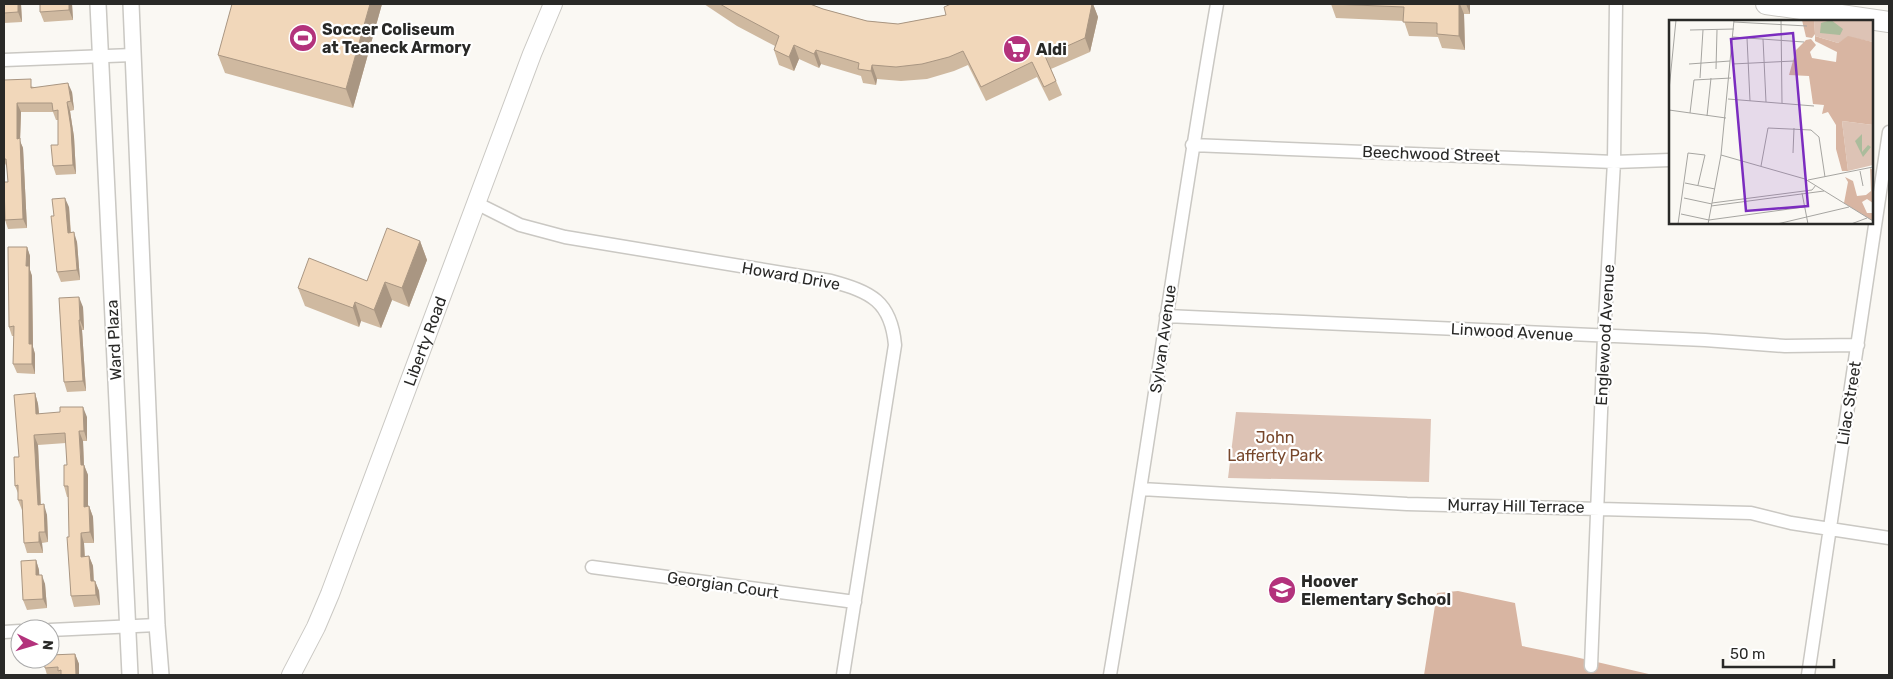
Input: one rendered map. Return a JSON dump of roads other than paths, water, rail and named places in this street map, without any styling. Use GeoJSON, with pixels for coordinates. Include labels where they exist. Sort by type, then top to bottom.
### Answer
{"type":"FeatureCollection","features":[{"type":"Feature","properties":{"kind":"main road","name":"Liberty Road"},"geometry":{"type":"LineString","coordinates":[[290,675],[316,627],[330,594],[476,203],[553,4]]}},
{"type":"Feature","properties":{"kind":"main road"},"geometry":{"type":"LineString","coordinates":[[1766,4],[1889,22]]}},
{"type":"Feature","properties":{"kind":"street","name":"Ward Plaza"},"geometry":{"type":"LineString","coordinates":[[98,4],[130,675]]}},
{"type":"Feature","properties":{"kind":"street","name":"Ward Plaza"},"geometry":{"type":"LineString","coordinates":[[131,4],[157,625],[161,675]]}},
{"type":"Feature","properties":{"kind":"street","name":"Sylvan Avenue"},"geometry":{"type":"LineString","coordinates":[[1110,675],[1141,489],[1192,145],[1217,4]]}},
{"type":"Feature","properties":{"kind":"street","name":"Englewood Avenue"},"geometry":{"type":"LineString","coordinates":[[1590,666],[1604,336],[1614,162],[1616,4]]}},
{"type":"Feature","properties":{"kind":"street"},"geometry":{"type":"LineString","coordinates":[[4,60],[133,55]]}},
{"type":"Feature","properties":{"kind":"street","name":"Lilac Street"},"geometry":{"type":"LineString","coordinates":[[1873,208],[1877,171],[1889,132]]}},
{"type":"Feature","properties":{"kind":"street","name":"Beechwood Street"},"geometry":{"type":"LineString","coordinates":[[1192,145],[1614,162],[1669,160]]}},
{"type":"Feature","properties":{"kind":"street","name":"Howard Drive"},"geometry":{"type":"LineString","coordinates":[[476,203],[520,226],[565,238],[831,282],[855,288],[873,297],[888,313],[894,331],[895,345],[843,675]]}},
{"type":"Feature","properties":{"kind":"street","name":"Lilac Street"},"geometry":{"type":"LineString","coordinates":[[1808,675],[1858,345],[1871,224]]}},
{"type":"Feature","properties":{"kind":"street","name":"Linwood Avenue"},"geometry":{"type":"LineString","coordinates":[[1166,316],[1786,346],[1858,345]]}},
{"type":"Feature","properties":{"kind":"street","name":"Murray Hill Terrace"},"geometry":{"type":"LineString","coordinates":[[1141,489],[1407,504],[1751,512],[1791,523],[1889,538]]}},
{"type":"Feature","properties":{"kind":"street","name":"Georgian Court"},"geometry":{"type":"LineString","coordinates":[[592,567],[854,602]]}},
{"type":"Feature","properties":{"kind":"street"},"geometry":{"type":"LineString","coordinates":[[60,630],[157,625]]}},
{"type":"Feature","properties":{"kind":"place","name":"Soccer Coliseum at Teaneck Armory"},"geometry":{"type":"Point","coordinates":[303,38]}},
{"type":"Feature","properties":{"kind":"place","name":"Aldi"},"geometry":{"type":"Point","coordinates":[1017,49]}},
{"type":"Feature","properties":{"kind":"place","name":"Hoover Elementary School"},"geometry":{"type":"Point","coordinates":[1282,590]}},
{"type":"Feature","properties":{"kind":"park label","name":"John Lafferty Park"},"geometry":{"type":"Point","coordinates":[1275,446]}}]}
